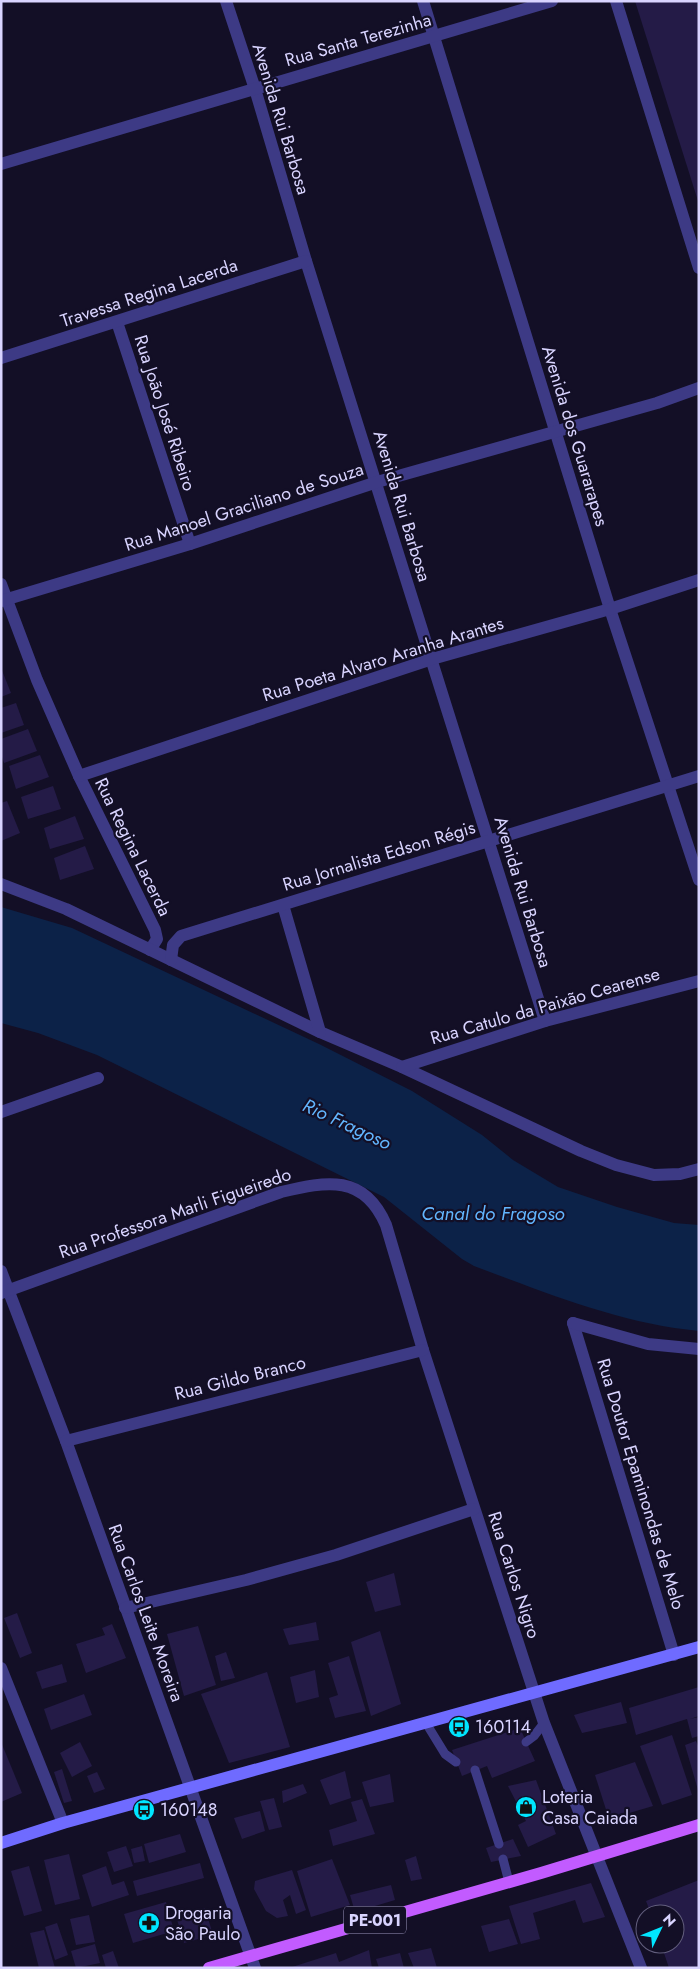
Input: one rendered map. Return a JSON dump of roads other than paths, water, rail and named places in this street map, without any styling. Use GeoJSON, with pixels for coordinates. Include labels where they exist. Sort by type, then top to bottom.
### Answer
{"type":"FeatureCollection","features":[{"type":"Feature","properties":{"kind":"main road"},"geometry":{"type":"LineString","coordinates":[[1,1843],[191,1787],[699,1647]]}},
{"type":"Feature","properties":{"kind":"main road","name":"PE-001"},"geometry":{"type":"LineString","coordinates":[[209,1968],[253,1962],[699,1825]]}},
{"type":"Feature","properties":{"kind":"street","name":"Avenida Rui Barbosa"},"geometry":{"type":"LineString","coordinates":[[226,1],[545,1021]]}},
{"type":"Feature","properties":{"kind":"street","name":"Avenida dos Guararapes"},"geometry":{"type":"LineString","coordinates":[[422,1],[610,609],[699,880]]}},
{"type":"Feature","properties":{"kind":"street","name":"Rua Santa Terezinha"},"geometry":{"type":"LineString","coordinates":[[1,164],[552,1]]}},
{"type":"Feature","properties":{"kind":"street"},"geometry":{"type":"LineString","coordinates":[[616,1],[699,268]]}},
{"type":"Feature","properties":{"kind":"street","name":"Travessa Regina Lacerda"},"geometry":{"type":"LineString","coordinates":[[1,358],[306,261]]}},
{"type":"Feature","properties":{"kind":"street","name":"Rua João José Ribeiro"},"geometry":{"type":"LineString","coordinates":[[117,322],[190,544]]}},
{"type":"Feature","properties":{"kind":"street","name":"Rua Manoel Graciliano de Souza"},"geometry":{"type":"LineString","coordinates":[[4,600],[190,544],[377,482],[657,402],[699,388]]}},
{"type":"Feature","properties":{"kind":"street","name":"Rua Poeta Alvaro Aranha Arantes"},"geometry":{"type":"LineString","coordinates":[[79,776],[432,659],[610,609],[699,580]]}},
{"type":"Feature","properties":{"kind":"street","name":"Rua Regina Lacerda"},"geometry":{"type":"LineString","coordinates":[[1,584],[4,600],[79,776],[155,930],[158,939],[150,950]]}},
{"type":"Feature","properties":{"kind":"street","name":"Rua Jornalista Edson Régis"},"geometry":{"type":"LineString","coordinates":[[171,960],[173,945],[181,936],[699,776]]}},
{"type":"Feature","properties":{"kind":"street"},"geometry":{"type":"LineString","coordinates":[[1,884],[66,909],[320,1032],[572,1147],[616,1165],[654,1175],[680,1174],[699,1169]]}},
{"type":"Feature","properties":{"kind":"street"},"geometry":{"type":"LineString","coordinates":[[283,905],[320,1032]]}},
{"type":"Feature","properties":{"kind":"street","name":"Rua Catulo da Paixão Cearense"},"geometry":{"type":"LineString","coordinates":[[402,1068],[545,1021],[699,981]]}},
{"type":"Feature","properties":{"kind":"street"},"geometry":{"type":"LineString","coordinates":[[1,1112],[98,1078]]}},
{"type":"Feature","properties":{"kind":"street","name":"Rua Professora Marli Figueiredo"},"geometry":{"type":"LineString","coordinates":[[5,1292],[281,1192],[325,1184],[343,1185],[363,1192]]}},
{"type":"Feature","properties":{"kind":"street","name":"Rua Carlos Nigro"},"geometry":{"type":"LineString","coordinates":[[363,1192],[376,1205],[386,1226],[423,1350],[544,1723],[642,1968]]}},
{"type":"Feature","properties":{"kind":"street","name":"Rua Carlos Leite Moreira"},"geometry":{"type":"LineString","coordinates":[[1,1271],[5,1292],[66,1441],[253,1962]]}},
{"type":"Feature","properties":{"kind":"street","name":"Rua Doutor Epaminondas de Melo"},"geometry":{"type":"LineString","coordinates":[[674,1654],[574,1324],[648,1344],[699,1349]]}},
{"type":"Feature","properties":{"kind":"street","name":"Rua Gildo Branco"},"geometry":{"type":"LineString","coordinates":[[66,1441],[423,1350]]}},
{"type":"Feature","properties":{"kind":"street"},"geometry":{"type":"LineString","coordinates":[[125,1608],[246,1580],[336,1555],[474,1509]]}},
{"type":"Feature","properties":{"kind":"street"},"geometry":{"type":"LineString","coordinates":[[1,1668],[62,1824]]}},
{"type":"Feature","properties":{"kind":"lane"},"geometry":{"type":"LineString","coordinates":[[426,1723],[445,1754],[456,1762]]}},
{"type":"Feature","properties":{"kind":"lane"},"geometry":{"type":"LineString","coordinates":[[526,1742],[534,1736],[544,1723]]}},
{"type":"Feature","properties":{"kind":"lane"},"geometry":{"type":"LineString","coordinates":[[475,1770],[498,1844]]}},
{"type":"Feature","properties":{"kind":"lane"},"geometry":{"type":"LineString","coordinates":[[503,1859],[509,1882]]}},
{"type":"Feature","properties":{"kind":"water","name":"Canal do Fragoso"},"geometry":{"type":"Polygon","coordinates":[[[1,907],[72,928],[319,1044],[412,1091],[482,1135],[513,1160],[558,1187],[617,1207],[674,1223],[699,1225],[699,1331],[641,1322],[585,1306],[474,1266],[462,1259],[384,1197],[97,1055],[38,1033],[1,1023],[1,907]]]}},
{"type":"Feature","properties":{"kind":"place","name":"160114"},"geometry":{"type":"Point","coordinates":[459,1727]}},
{"type":"Feature","properties":{"kind":"place","name":"Loteria Casa Caiada"},"geometry":{"type":"Point","coordinates":[526,1807]}},
{"type":"Feature","properties":{"kind":"place","name":"160148"},"geometry":{"type":"Point","coordinates":[144,1810]}},
{"type":"Feature","properties":{"kind":"place","name":"Drogaria São Paulo"},"geometry":{"type":"Point","coordinates":[149,1923]}},
{"type":"Feature","properties":{"kind":"water label","name":"Rio Fragoso"},"geometry":{"type":"Point","coordinates":[347,1124]}}]}
